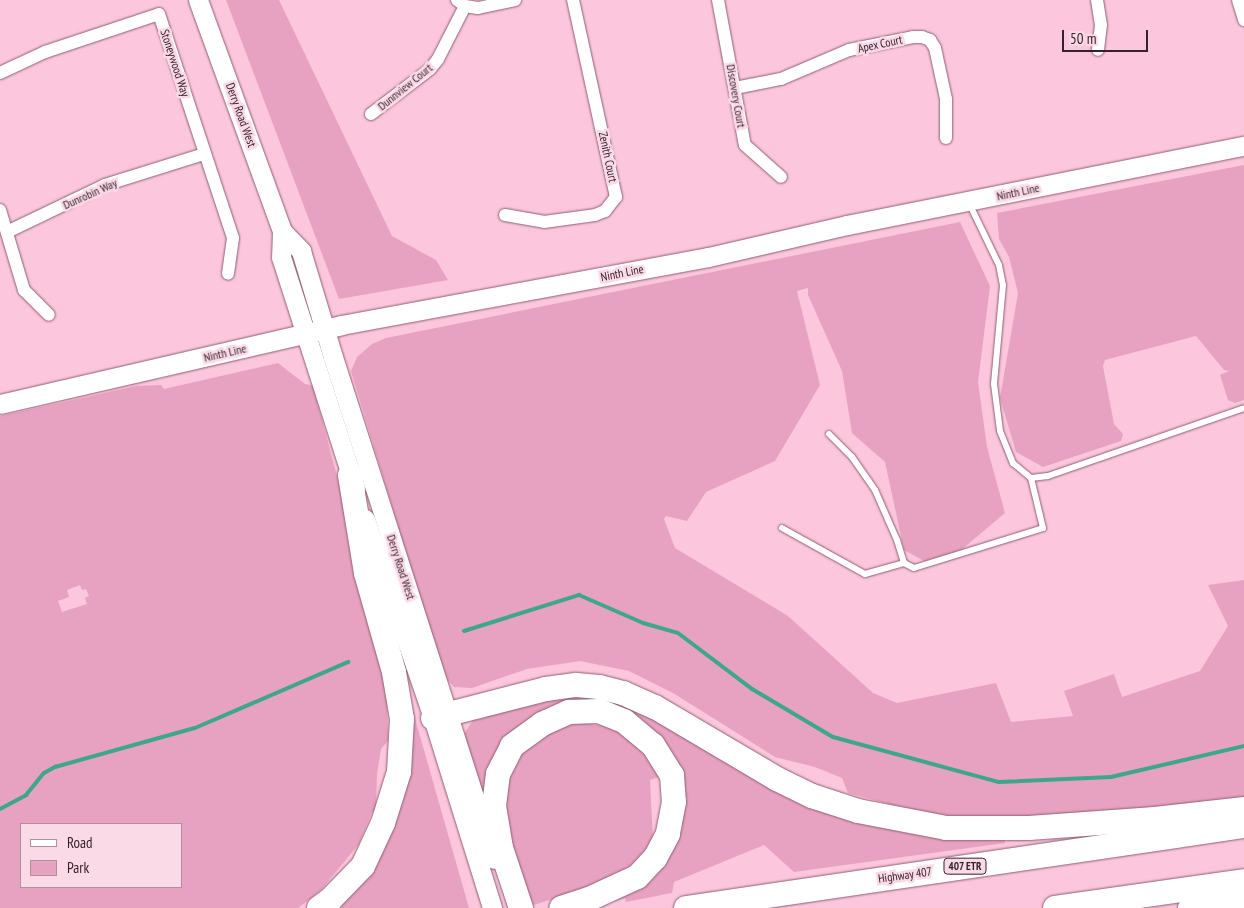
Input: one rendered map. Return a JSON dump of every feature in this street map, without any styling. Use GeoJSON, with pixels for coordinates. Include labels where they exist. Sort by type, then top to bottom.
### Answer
{"type":"FeatureCollection","features":[{"type":"Feature","properties":{"kind":"highway"},"geometry":{"type":"LineString","coordinates":[[319,908],[330,900],[363,866],[383,823],[399,772],[402,719],[394,672],[366,573],[350,475]]}},
{"type":"Feature","properties":{"kind":"highway"},"geometry":{"type":"LineString","coordinates":[[440,716],[546,688],[576,685],[623,692],[655,707],[777,779],[812,796],[858,811],[946,828],[1029,828],[1155,819],[1244,809]]}},
{"type":"Feature","properties":{"kind":"highway"},"geometry":{"type":"LineString","coordinates":[[521,908],[498,892],[501,848],[494,806],[498,774],[512,746],[542,724],[569,712],[599,711],[624,722],[653,745],[672,775],[674,802],[668,834],[655,858],[636,877],[589,899],[562,908]]}},
{"type":"Feature","properties":{"kind":"highway","name":"Highway 407"},"geometry":{"type":"LineString","coordinates":[[686,908],[1244,826]]}},
{"type":"Feature","properties":{"kind":"highway"},"geometry":{"type":"LineString","coordinates":[[1055,908],[1244,881]]}},
{"type":"Feature","properties":{"kind":"highway"},"geometry":{"type":"LineString","coordinates":[[1190,908],[1244,897]]}},
{"type":"Feature","properties":{"kind":"main road","name":"Derry Road West"},"geometry":{"type":"LineString","coordinates":[[198,0],[282,231],[281,257],[315,331],[498,892],[511,908]]}},
{"type":"Feature","properties":{"kind":"main road","name":"Ninth Line"},"geometry":{"type":"LineString","coordinates":[[0,404],[315,331],[708,257],[847,226],[1244,146]]}},
{"type":"Feature","properties":{"kind":"main road","name":"Derry Road West"},"geometry":{"type":"LineString","coordinates":[[315,331],[350,475],[440,716]]}},
{"type":"Feature","properties":{"kind":"street"},"geometry":{"type":"LineString","coordinates":[[461,3],[478,8],[515,0]]}},
{"type":"Feature","properties":{"kind":"street","name":"Zenith Court"},"geometry":{"type":"LineString","coordinates":[[505,215],[544,222],[595,215],[605,212],[616,197],[574,0]]}},
{"type":"Feature","properties":{"kind":"street","name":"Discovery Court"},"geometry":{"type":"LineString","coordinates":[[718,0],[745,145],[781,178]]}},
{"type":"Feature","properties":{"kind":"street"},"geometry":{"type":"LineString","coordinates":[[1097,0],[1101,24],[1098,50]]}},
{"type":"Feature","properties":{"kind":"street"},"geometry":{"type":"LineString","coordinates":[[1238,0],[1244,20]]}},
{"type":"Feature","properties":{"kind":"street","name":"Dunnview Court"},"geometry":{"type":"LineString","coordinates":[[371,114],[430,69],[438,60],[461,3]]}},
{"type":"Feature","properties":{"kind":"street","name":"Stoneywood Way"},"geometry":{"type":"LineString","coordinates":[[0,73],[45,52],[159,14],[233,238],[228,274]]}},
{"type":"Feature","properties":{"kind":"street","name":"Apex Court"},"geometry":{"type":"LineString","coordinates":[[735,88],[781,80],[849,50],[922,37],[930,40],[936,48],[946,99],[946,138]]}},
{"type":"Feature","properties":{"kind":"street","name":"Dunrobin Way"},"geometry":{"type":"LineString","coordinates":[[7,232],[105,185],[204,154]]}},
{"type":"Feature","properties":{"kind":"street"},"geometry":{"type":"LineString","coordinates":[[0,210],[24,290],[49,314]]}},
{"type":"Feature","properties":{"kind":"lane"},"geometry":{"type":"LineString","coordinates":[[782,528],[865,574],[904,563],[914,568],[1044,528],[1031,478],[1013,463],[1000,432],[994,384],[1003,285],[999,265],[968,202]]}},
{"type":"Feature","properties":{"kind":"lane"},"geometry":{"type":"LineString","coordinates":[[1031,478],[1048,476],[1244,408]]}},
{"type":"Feature","properties":{"kind":"lane"},"geometry":{"type":"LineString","coordinates":[[829,434],[852,457],[875,490],[897,540],[904,563]]}},
{"type":"Feature","properties":{"kind":"green space"},"geometry":{"type":"Polygon","coordinates":[[[226,0],[279,0],[392,236],[436,260],[448,280],[339,299],[226,0]]]}},
{"type":"Feature","properties":{"kind":"green space"},"geometry":{"type":"Polygon","coordinates":[[[1244,165],[1244,400],[1235,403],[1228,400],[1220,375],[1229,371],[1224,370],[1196,336],[1105,360],[1103,366],[1114,424],[1123,434],[1121,441],[1043,467],[1016,452],[1000,398],[1018,293],[1009,257],[999,239],[997,213],[1244,165]]]}},
{"type":"Feature","properties":{"kind":"green space"},"geometry":{"type":"Polygon","coordinates":[[[960,222],[990,286],[978,382],[987,447],[1005,513],[960,551],[924,561],[904,550],[885,462],[852,433],[842,371],[808,295],[808,288],[797,291],[820,385],[775,461],[706,492],[687,521],[666,516],[664,519],[675,548],[788,616],[873,693],[897,703],[996,683],[1011,722],[1073,716],[1064,691],[1114,674],[1122,697],[1200,671],[1228,626],[1208,585],[1244,580],[1244,799],[1110,812],[963,819],[929,815],[848,793],[842,778],[815,767],[775,757],[673,693],[629,671],[580,661],[527,669],[472,688],[454,687],[443,675],[351,371],[357,357],[372,344],[386,338],[960,222]]]}},
{"type":"Feature","properties":{"kind":"green space"},"geometry":{"type":"Polygon","coordinates":[[[278,363],[305,384],[313,386],[356,547],[387,690],[388,741],[381,749],[377,774],[376,810],[372,812],[359,844],[321,890],[298,908],[0,908],[0,416],[136,386],[161,385],[164,389],[278,363]],[[80,585],[67,590],[69,597],[58,601],[62,612],[87,604],[85,598],[89,596],[86,589],[82,590],[80,585]]]}},
{"type":"Feature","properties":{"kind":"green space"},"geometry":{"type":"Polygon","coordinates":[[[408,694],[469,908],[331,908],[367,870],[408,694]]]}},
{"type":"Feature","properties":{"kind":"green space"},"geometry":{"type":"Polygon","coordinates":[[[547,694],[624,699],[762,780],[1004,837],[1005,843],[794,872],[764,845],[674,882],[672,893],[626,902],[625,898],[605,904],[659,861],[668,753],[569,703],[536,714],[503,740],[485,789],[478,791],[461,738],[476,716],[547,694]]]}},
{"type":"Feature","properties":{"kind":"green space"},"geometry":{"type":"Polygon","coordinates":[[[575,722],[612,727],[637,742],[654,764],[659,777],[650,780],[653,840],[634,863],[598,886],[523,908],[501,793],[513,759],[546,731],[575,722]]]}},
{"type":"Feature","properties":{"kind":"waterway"},"geometry":{"type":"LineString","coordinates":[[464,631],[579,595],[643,623],[678,633],[752,689],[833,737],[999,782],[1111,777],[1244,746]]}},
{"type":"Feature","properties":{"kind":"waterway"},"geometry":{"type":"LineString","coordinates":[[0,809],[26,795],[44,773],[55,767],[195,728],[348,662]]}}]}
